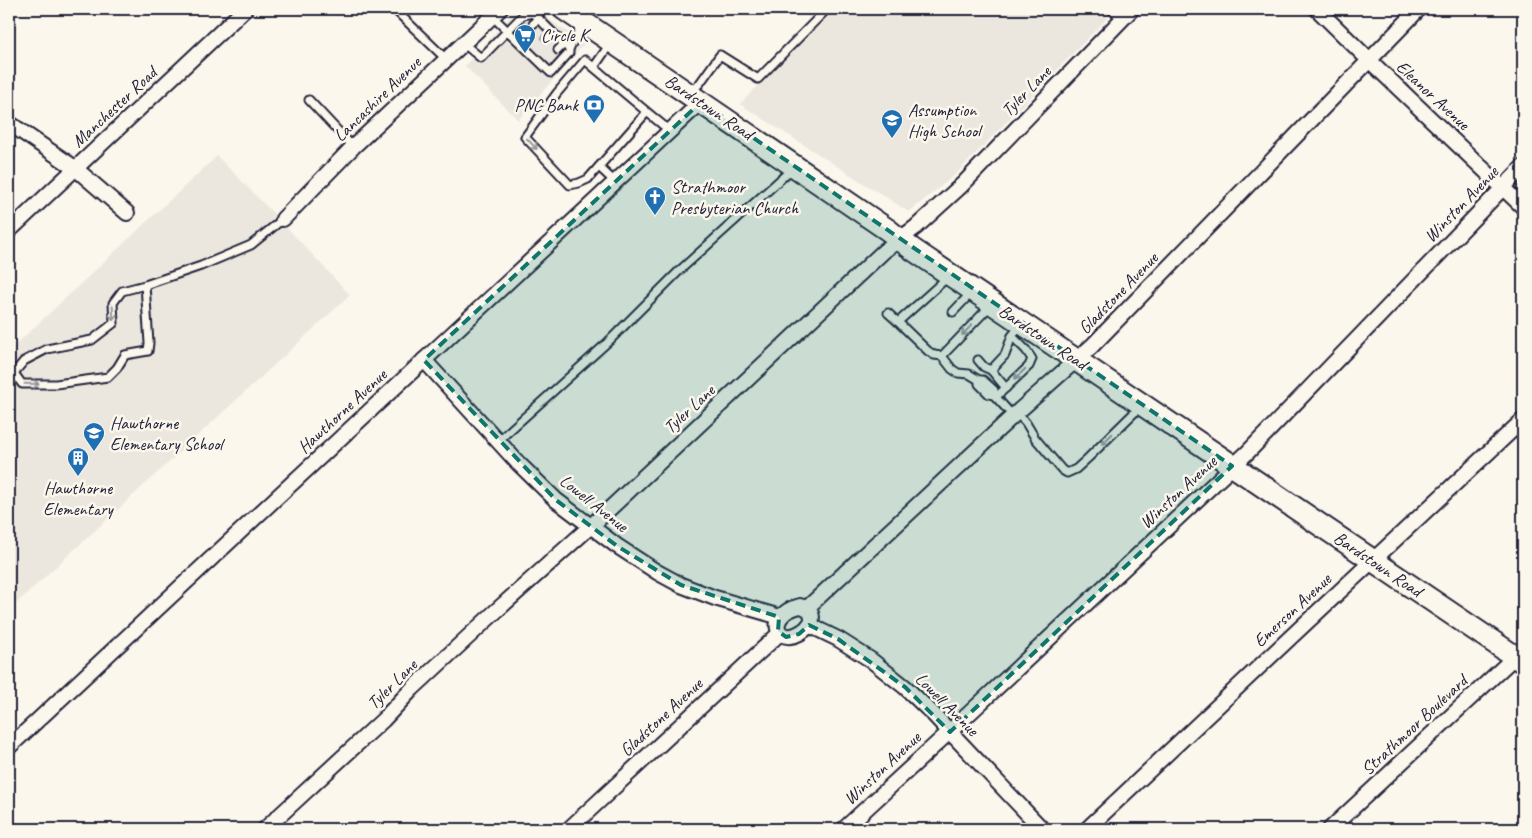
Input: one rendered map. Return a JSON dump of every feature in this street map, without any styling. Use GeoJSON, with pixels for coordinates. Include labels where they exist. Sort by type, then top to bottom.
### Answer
{"type":"FeatureCollection","features":[{"type":"Feature","properties":{"kind":"main road","name":"Bardstown Road"},"geometry":{"type":"LineString","coordinates":[[564,9],[993,303],[1017,330],[1077,361],[1373,561],[1520,656]]}},
{"type":"Feature","properties":{"kind":"street","name":"Manchester Road"},"geometry":{"type":"LineString","coordinates":[[9,231],[245,9]]}},
{"type":"Feature","properties":{"kind":"street","name":"Tyler Lane"},"geometry":{"type":"LineString","coordinates":[[265,829],[383,720],[412,689],[590,527],[850,283],[962,185],[1132,9]]}},
{"type":"Feature","properties":{"kind":"street","name":"Eleanor Avenue"},"geometry":{"type":"LineString","coordinates":[[1317,9],[1523,207]]}},
{"type":"Feature","properties":{"kind":"street","name":"Gladstone Avenue"},"geometry":{"type":"LineString","coordinates":[[807,608],[1015,414],[1077,361],[1419,9]]}},
{"type":"Feature","properties":{"kind":"street","name":"Lancashire Avenue"},"geometry":{"type":"LineString","coordinates":[[283,219],[354,147],[496,12]]}},
{"type":"Feature","properties":{"kind":"street","name":"Hawthorne Avenue"},"geometry":{"type":"LineString","coordinates":[[9,747],[670,131],[695,98]]}},
{"type":"Feature","properties":{"kind":"street"},"geometry":{"type":"LineString","coordinates":[[9,123],[75,168],[127,213]]}},
{"type":"Feature","properties":{"kind":"street","name":"Winston Avenue"},"geometry":{"type":"LineString","coordinates":[[844,829],[1248,452],[1523,167]]}},
{"type":"Feature","properties":{"kind":"street","name":"Lowell Avenue"},"geometry":{"type":"LineString","coordinates":[[424,360],[498,441],[556,500],[590,527],[657,572],[681,585],[715,598],[780,617]]}},
{"type":"Feature","properties":{"kind":"street","name":"Emerson Avenue"},"geometry":{"type":"LineString","coordinates":[[1087,829],[1523,420]]}},
{"type":"Feature","properties":{"kind":"street"},"geometry":{"type":"LineString","coordinates":[[800,606],[807,608],[812,615],[809,625],[799,634],[786,637],[780,633],[777,626],[780,617],[785,612],[800,606]]}},
{"type":"Feature","properties":{"kind":"street","name":"Lowell Avenue"},"geometry":{"type":"LineString","coordinates":[[809,625],[838,638],[881,667],[911,693],[1042,829]]}},
{"type":"Feature","properties":{"kind":"street","name":"Gladstone Avenue"},"geometry":{"type":"LineString","coordinates":[[569,829],[780,633]]}},
{"type":"Feature","properties":{"kind":"street","name":"Strathmoor Boulevard"},"geometry":{"type":"LineString","coordinates":[[1330,829],[1520,656]]}},
{"type":"Feature","properties":{"kind":"lane"},"geometry":{"type":"LineString","coordinates":[[394,9],[447,60]]}},
{"type":"Feature","properties":{"kind":"lane"},"geometry":{"type":"LineString","coordinates":[[536,20],[543,9]]}},
{"type":"Feature","properties":{"kind":"lane"},"geometry":{"type":"LineString","coordinates":[[695,98],[700,83],[720,55],[758,79],[827,9]]}},
{"type":"Feature","properties":{"kind":"lane"},"geometry":{"type":"LineString","coordinates":[[1111,9],[1122,19]]}},
{"type":"Feature","properties":{"kind":"lane"},"geometry":{"type":"LineString","coordinates":[[464,44],[481,58],[508,31],[523,15],[533,13],[536,20],[549,36],[566,47],[569,53],[551,73],[546,63],[531,54],[508,31],[496,12]]}},
{"type":"Feature","properties":{"kind":"lane"},"geometry":{"type":"LineString","coordinates":[[558,50],[566,47],[583,22]]}},
{"type":"Feature","properties":{"kind":"lane"},"geometry":{"type":"LineString","coordinates":[[517,40],[523,34]]}},
{"type":"Feature","properties":{"kind":"lane"},"geometry":{"type":"LineString","coordinates":[[594,67],[612,41]]}},
{"type":"Feature","properties":{"kind":"lane"},"geometry":{"type":"LineString","coordinates":[[531,54],[537,48]]}},
{"type":"Feature","properties":{"kind":"lane"},"geometry":{"type":"LineString","coordinates":[[647,112],[588,179],[570,185],[526,137],[556,93],[585,60],[670,131]]}},
{"type":"Feature","properties":{"kind":"lane"},"geometry":{"type":"LineString","coordinates":[[309,100],[354,147]]}},
{"type":"Feature","properties":{"kind":"lane"},"geometry":{"type":"LineString","coordinates":[[498,441],[608,342],[679,271],[795,166]]}},
{"type":"Feature","properties":{"kind":"lane"},"geometry":{"type":"LineString","coordinates":[[599,167],[615,182]]}},
{"type":"Feature","properties":{"kind":"lane"},"geometry":{"type":"LineString","coordinates":[[145,285],[148,351],[125,355],[117,368],[108,377],[91,380],[56,384],[22,384],[12,375],[24,361],[47,349],[92,340],[114,323],[112,303],[122,291],[202,266],[251,245],[283,219]]}},
{"type":"Feature","properties":{"kind":"lane"},"geometry":{"type":"LineString","coordinates":[[898,322],[950,274]]}},
{"type":"Feature","properties":{"kind":"lane"},"geometry":{"type":"LineString","coordinates":[[953,312],[974,290]]}},
{"type":"Feature","properties":{"kind":"lane"},"geometry":{"type":"LineString","coordinates":[[942,356],[993,303]]}},
{"type":"Feature","properties":{"kind":"lane"},"geometry":{"type":"LineString","coordinates":[[888,313],[928,351],[934,355],[942,356],[952,369],[958,373],[969,374],[978,380],[983,380],[994,390],[995,396],[1026,423],[1035,438],[1062,470],[1067,473],[1076,469],[1142,405]]}},
{"type":"Feature","properties":{"kind":"lane"},"geometry":{"type":"LineString","coordinates":[[991,370],[1005,355],[1017,330]]}},
{"type":"Feature","properties":{"kind":"lane"},"geometry":{"type":"LineString","coordinates":[[995,396],[1029,366],[1032,359],[1017,330]]}},
{"type":"Feature","properties":{"kind":"lane"},"geometry":{"type":"LineString","coordinates":[[978,360],[984,367],[991,370],[1006,388]]}},
{"type":"Feature","properties":{"kind":"highlighted area"},"geometry":{"type":"Polygon","coordinates":[[[701,102],[1232,466],[950,732],[905,687],[838,639],[809,625],[799,634],[786,637],[778,631],[779,617],[681,585],[617,546],[556,500],[424,360],[701,102]]]}},
{"type":"Feature","properties":{"kind":"shaded area","name":"Circle K"},"geometry":{"type":"Polygon","coordinates":[[[517,9],[532,9],[585,43],[518,120],[465,66],[517,9]]]}},
{"type":"Feature","properties":{"kind":"shaded area","name":"Assumption High School"},"geometry":{"type":"Polygon","coordinates":[[[800,9],[1116,9],[956,174],[909,212],[740,104],[818,25],[800,9]]]}},
{"type":"Feature","properties":{"kind":"shaded area","name":"Hawthorne Elementary School"},"geometry":{"type":"Polygon","coordinates":[[[217,156],[350,295],[9,610],[9,351],[217,156]]]}},
{"type":"Feature","properties":{"kind":"place","name":"Circle K"},"geometry":{"type":"Point","coordinates":[525,54]}},
{"type":"Feature","properties":{"kind":"place","name":"PNC Bank"},"geometry":{"type":"Point","coordinates":[594,124]}},
{"type":"Feature","properties":{"kind":"place","name":"Assumption High School"},"geometry":{"type":"Point","coordinates":[892,139]}},
{"type":"Feature","properties":{"kind":"place","name":"Strathmoor Presbyterian Church"},"geometry":{"type":"Point","coordinates":[655,216]}},
{"type":"Feature","properties":{"kind":"place","name":"Hawthorne Elementary School"},"geometry":{"type":"Point","coordinates":[94,452]}},
{"type":"Feature","properties":{"kind":"place","name":"Hawthorne Elementary"},"geometry":{"type":"Point","coordinates":[78,477]}}]}
